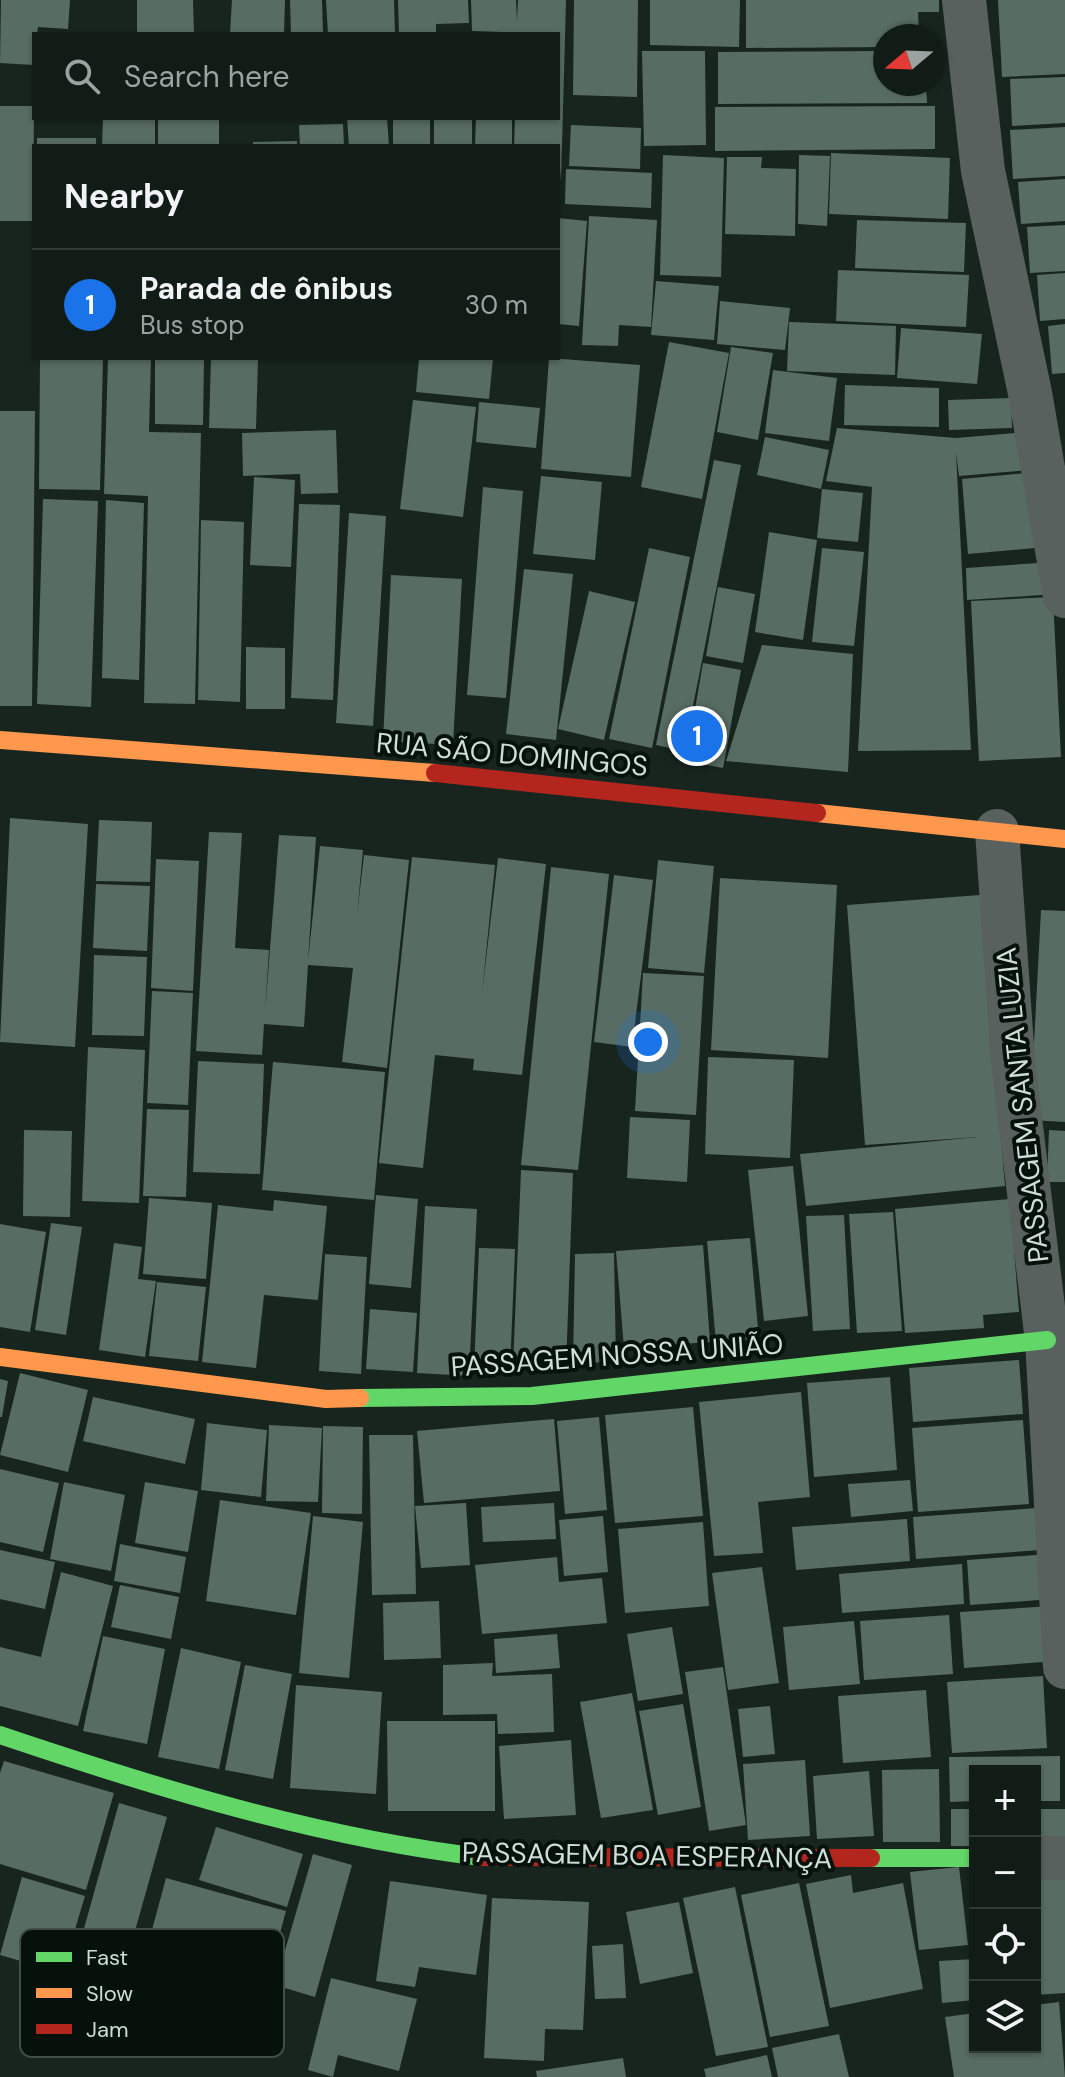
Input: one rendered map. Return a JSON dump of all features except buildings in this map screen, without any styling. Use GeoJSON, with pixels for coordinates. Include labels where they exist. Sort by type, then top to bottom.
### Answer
{"type":"FeatureCollection","features":[{"type":"Feature","properties":{"kind":"street"},"geometry":{"type":"LineString","coordinates":[[964,0],[983,171],[1030,393],[1065,596]]}},
{"type":"Feature","properties":{"kind":"street","name":"RUA SÃO DOMINGOS"},"geometry":{"type":"LineString","coordinates":[[0,740],[433,773],[1065,839]]}},
{"type":"Feature","properties":{"kind":"street","name":"PASSAGEM SANTA LUZIA"},"geometry":{"type":"LineString","coordinates":[[997,831],[1013,1061],[1047,1340],[1065,1667]]}},
{"type":"Feature","properties":{"kind":"street","name":"PASSAGEM NOSSA UNIÃO"},"geometry":{"type":"LineString","coordinates":[[0,1357],[326,1399],[532,1396],[1047,1340]]}},
{"type":"Feature","properties":{"kind":"street","name":"PASSAGEM BOA ESPERANÇA"},"geometry":{"type":"LineString","coordinates":[[0,1735],[95,1767],[274,1819],[398,1847],[493,1858],[969,1858]]}},
{"type":"Feature","properties":{"kind":"street"},"geometry":{"type":"LineString","coordinates":[[1041,1858],[1065,1858]]}},
{"type":"Feature","properties":{"kind":"traffic: fast"},"geometry":{"type":"LineString","coordinates":[[360,1398],[532,1396],[1047,1340]]}},
{"type":"Feature","properties":{"kind":"traffic: fast"},"geometry":{"type":"LineString","coordinates":[[0,1735],[178,1792],[298,1824],[481,1857]]}},
{"type":"Feature","properties":{"kind":"traffic: fast"},"geometry":{"type":"LineString","coordinates":[[871,1858],[969,1858]]}},
{"type":"Feature","properties":{"kind":"traffic: slow"},"geometry":{"type":"LineString","coordinates":[[0,740],[435,773]]}},
{"type":"Feature","properties":{"kind":"traffic: slow"},"geometry":{"type":"LineString","coordinates":[[817,813],[1065,839]]}},
{"type":"Feature","properties":{"kind":"traffic: slow"},"geometry":{"type":"LineString","coordinates":[[0,1357],[326,1399],[360,1398]]}},
{"type":"Feature","properties":{"kind":"traffic: jam"},"geometry":{"type":"LineString","coordinates":[[435,773],[817,813]]}},
{"type":"Feature","properties":{"kind":"traffic: jam"},"geometry":{"type":"LineString","coordinates":[[481,1857],[871,1858]]}},
{"type":"Feature","properties":{"kind":"place","name":"Parada de ônibus"},"geometry":{"type":"Point","coordinates":[697,736]}}]}
